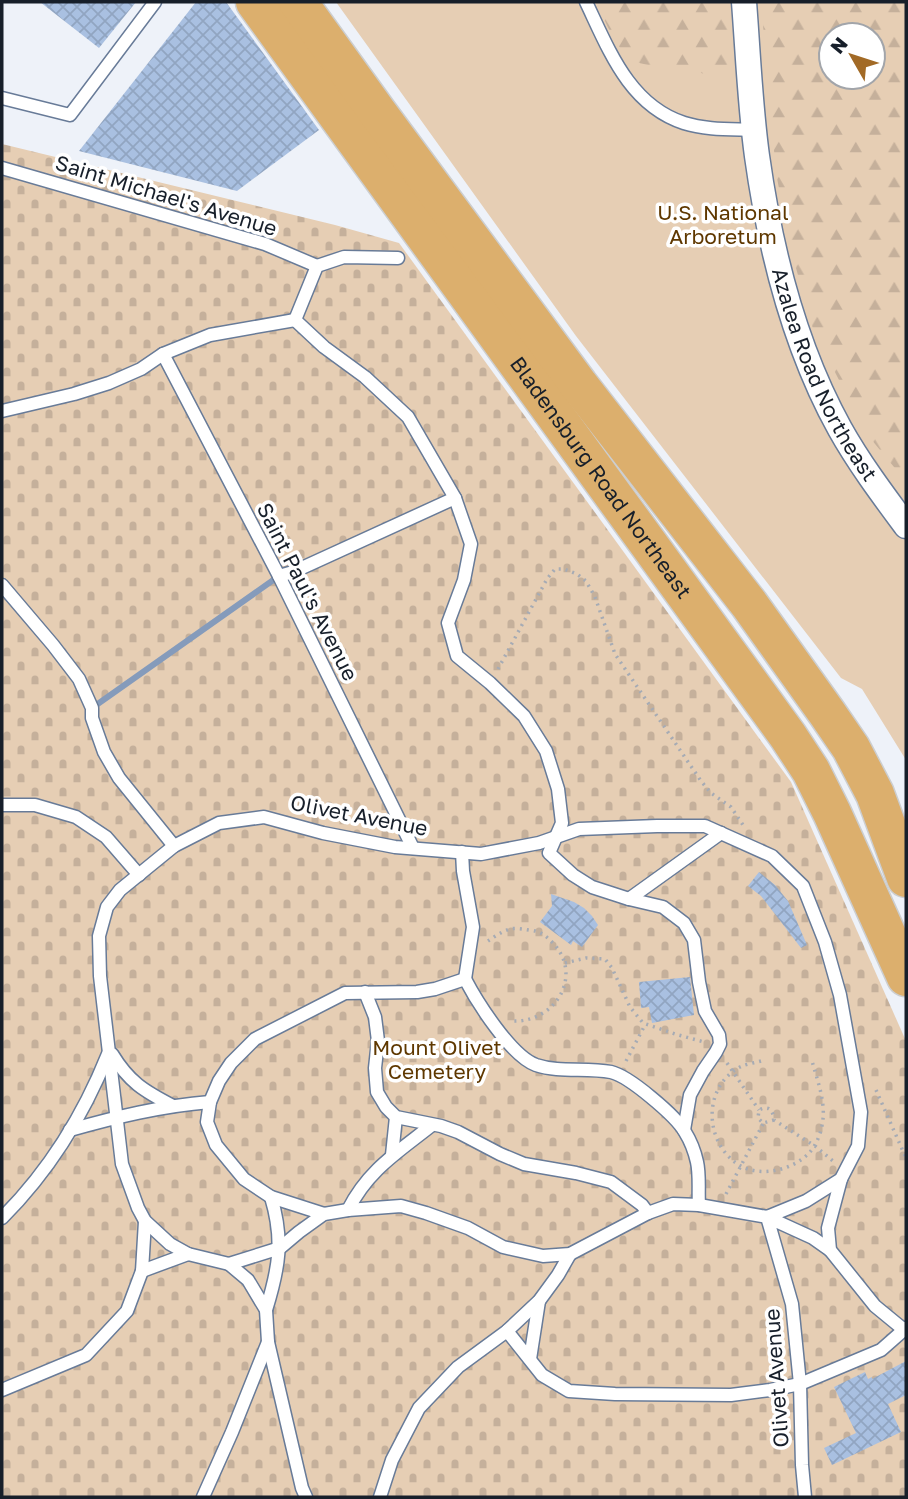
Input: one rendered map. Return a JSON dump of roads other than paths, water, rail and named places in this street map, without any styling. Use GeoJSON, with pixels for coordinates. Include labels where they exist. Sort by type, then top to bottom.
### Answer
{"type":"FeatureCollection","features":[{"type":"Feature","properties":{"kind":"main road","name":"Bladensburg Road Northeast"},"geometry":{"type":"LineString","coordinates":[[255,2],[365,124],[579,385],[749,604],[851,748],[875,794],[906,878]]}},
{"type":"Feature","properties":{"kind":"main road","name":"Bladensburg Road Northeast"},"geometry":{"type":"LineString","coordinates":[[298,2],[365,124],[650,545],[811,771],[906,977]]}},
{"type":"Feature","properties":{"kind":"street","name":"Azalea Road Northeast"},"geometry":{"type":"LineString","coordinates":[[744,2],[757,158],[779,269],[793,317],[808,360],[841,430],[856,456],[906,526]]}},
{"type":"Feature","properties":{"kind":"lane"},"geometry":{"type":"LineString","coordinates":[[2,98],[70,115],[155,2]]}},
{"type":"Feature","properties":{"kind":"lane"},"geometry":{"type":"LineString","coordinates":[[586,2],[611,54],[629,84],[645,101],[666,116],[686,124],[754,130]]}},
{"type":"Feature","properties":{"kind":"lane","name":"Saint Michael's Avenue"},"geometry":{"type":"LineString","coordinates":[[2,168],[265,244],[317,266]]}},
{"type":"Feature","properties":{"kind":"lane"},"geometry":{"type":"LineString","coordinates":[[295,320],[317,266],[344,257],[398,258]]}},
{"type":"Feature","properties":{"kind":"lane"},"geometry":{"type":"LineString","coordinates":[[2,411],[109,383],[141,369],[163,354],[210,335],[295,320]]}},
{"type":"Feature","properties":{"kind":"lane"},"geometry":{"type":"LineString","coordinates":[[295,320],[324,347],[365,377],[408,417],[455,498],[471,544],[464,580],[448,623],[457,656],[524,716],[546,751],[558,789],[562,823],[550,853],[573,875],[592,887],[663,907],[684,923],[694,940],[705,1011],[719,1035],[719,1047],[690,1095],[684,1130]]}},
{"type":"Feature","properties":{"kind":"lane","name":"Saint Paul's Avenue"},"geometry":{"type":"LineString","coordinates":[[163,354],[279,576],[413,848]]}},
{"type":"Feature","properties":{"kind":"lane"},"geometry":{"type":"LineString","coordinates":[[279,576],[455,498]]}},
{"type":"Feature","properties":{"kind":"lane"},"geometry":{"type":"LineString","coordinates":[[2,585],[79,679],[92,708],[92,719],[104,752],[119,778],[174,846]]}},
{"type":"Feature","properties":{"kind":"lane"},"geometry":{"type":"LineString","coordinates":[[2,805],[35,805],[76,817],[106,837],[139,875]]}},
{"type":"Feature","properties":{"kind":"lane","name":"Olivet Avenue"},"geometry":{"type":"LineString","coordinates":[[145,1221],[122,1164],[100,976],[99,936],[107,907],[120,890],[174,846],[219,823],[264,817],[323,833],[395,847],[481,853],[539,843],[579,829],[705,826],[772,856],[803,886],[825,942],[840,995],[861,1112],[858,1146],[843,1176],[828,1228],[830,1250]]}},
{"type":"Feature","properties":{"kind":"lane"},"geometry":{"type":"LineString","coordinates":[[629,899],[721,833]]}},
{"type":"Feature","properties":{"kind":"lane"},"geometry":{"type":"LineString","coordinates":[[461,852],[473,927],[465,979],[476,999],[515,1051],[535,1065],[613,1072],[661,1106],[684,1130],[697,1162],[699,1205]]}},
{"type":"Feature","properties":{"kind":"lane"},"geometry":{"type":"LineString","coordinates":[[324,1214],[271,1197],[244,1179],[216,1145],[207,1122],[210,1102],[219,1081],[231,1063],[255,1039],[345,993],[416,992],[465,979]]}},
{"type":"Feature","properties":{"kind":"lane"},"geometry":{"type":"LineString","coordinates":[[365,992],[375,1017],[379,1041],[375,1068],[377,1092],[396,1117],[458,1132],[524,1164],[611,1182],[642,1205],[648,1213]]}},
{"type":"Feature","properties":{"kind":"lane"},"geometry":{"type":"LineString","coordinates":[[110,1051],[121,1070],[139,1087],[173,1106]]}},
{"type":"Feature","properties":{"kind":"lane"},"geometry":{"type":"LineString","coordinates":[[2,1218],[43,1171],[94,1088],[110,1051]]}},
{"type":"Feature","properties":{"kind":"lane"},"geometry":{"type":"LineString","coordinates":[[69,1130],[116,1116],[210,1102]]}},
{"type":"Feature","properties":{"kind":"lane"},"geometry":{"type":"LineString","coordinates":[[392,1155],[396,1117]]}},
{"type":"Feature","properties":{"kind":"lane"},"geometry":{"type":"LineString","coordinates":[[348,1210],[356,1192],[378,1168],[432,1125]]}},
{"type":"Feature","properties":{"kind":"lane"},"geometry":{"type":"LineString","coordinates":[[767,1217],[806,1201],[843,1176]]}},
{"type":"Feature","properties":{"kind":"lane"},"geometry":{"type":"LineString","coordinates":[[271,1197],[280,1248],[266,1310],[268,1342],[306,1497]]}},
{"type":"Feature","properties":{"kind":"lane"},"geometry":{"type":"LineString","coordinates":[[229,1264],[280,1248],[324,1214],[348,1210],[401,1206],[468,1228],[503,1247],[543,1256],[570,1254],[648,1213],[673,1204],[699,1205],[767,1217],[813,1238],[830,1250],[875,1306],[905,1329],[881,1350],[800,1384],[732,1395],[569,1391],[542,1375],[507,1331]]}},
{"type":"Feature","properties":{"kind":"lane","name":"Olivet Avenue"},"geometry":{"type":"LineString","coordinates":[[767,1217],[792,1304],[800,1384],[805,1497]]}},
{"type":"Feature","properties":{"kind":"lane"},"geometry":{"type":"LineString","coordinates":[[145,1221],[170,1244],[188,1254],[229,1264],[248,1280],[266,1310]]}},
{"type":"Feature","properties":{"kind":"lane"},"geometry":{"type":"LineString","coordinates":[[2,1390],[86,1355],[127,1311],[142,1271],[145,1221]]}},
{"type":"Feature","properties":{"kind":"lane"},"geometry":{"type":"LineString","coordinates":[[142,1271],[188,1254]]}},
{"type":"Feature","properties":{"kind":"lane"},"geometry":{"type":"LineString","coordinates":[[380,1497],[392,1460],[419,1408],[458,1367],[507,1331],[539,1301],[570,1254]]}},
{"type":"Feature","properties":{"kind":"lane"},"geometry":{"type":"LineString","coordinates":[[530,1359],[539,1301]]}},
{"type":"Feature","properties":{"kind":"lane"},"geometry":{"type":"LineString","coordinates":[[203,1497],[268,1342]]}},
{"type":"Feature","properties":{"kind":"waterway"},"geometry":{"type":"LineString","coordinates":[[92,708],[279,576]]}},
{"type":"Feature","properties":{"kind":"park label","name":"U.S. National Arboretum"},"geometry":{"type":"Point","coordinates":[723,225]}},
{"type":"Feature","properties":{"kind":"park label","name":"Mount Olivet Cemetery"},"geometry":{"type":"Point","coordinates":[437,1060]}}]}
